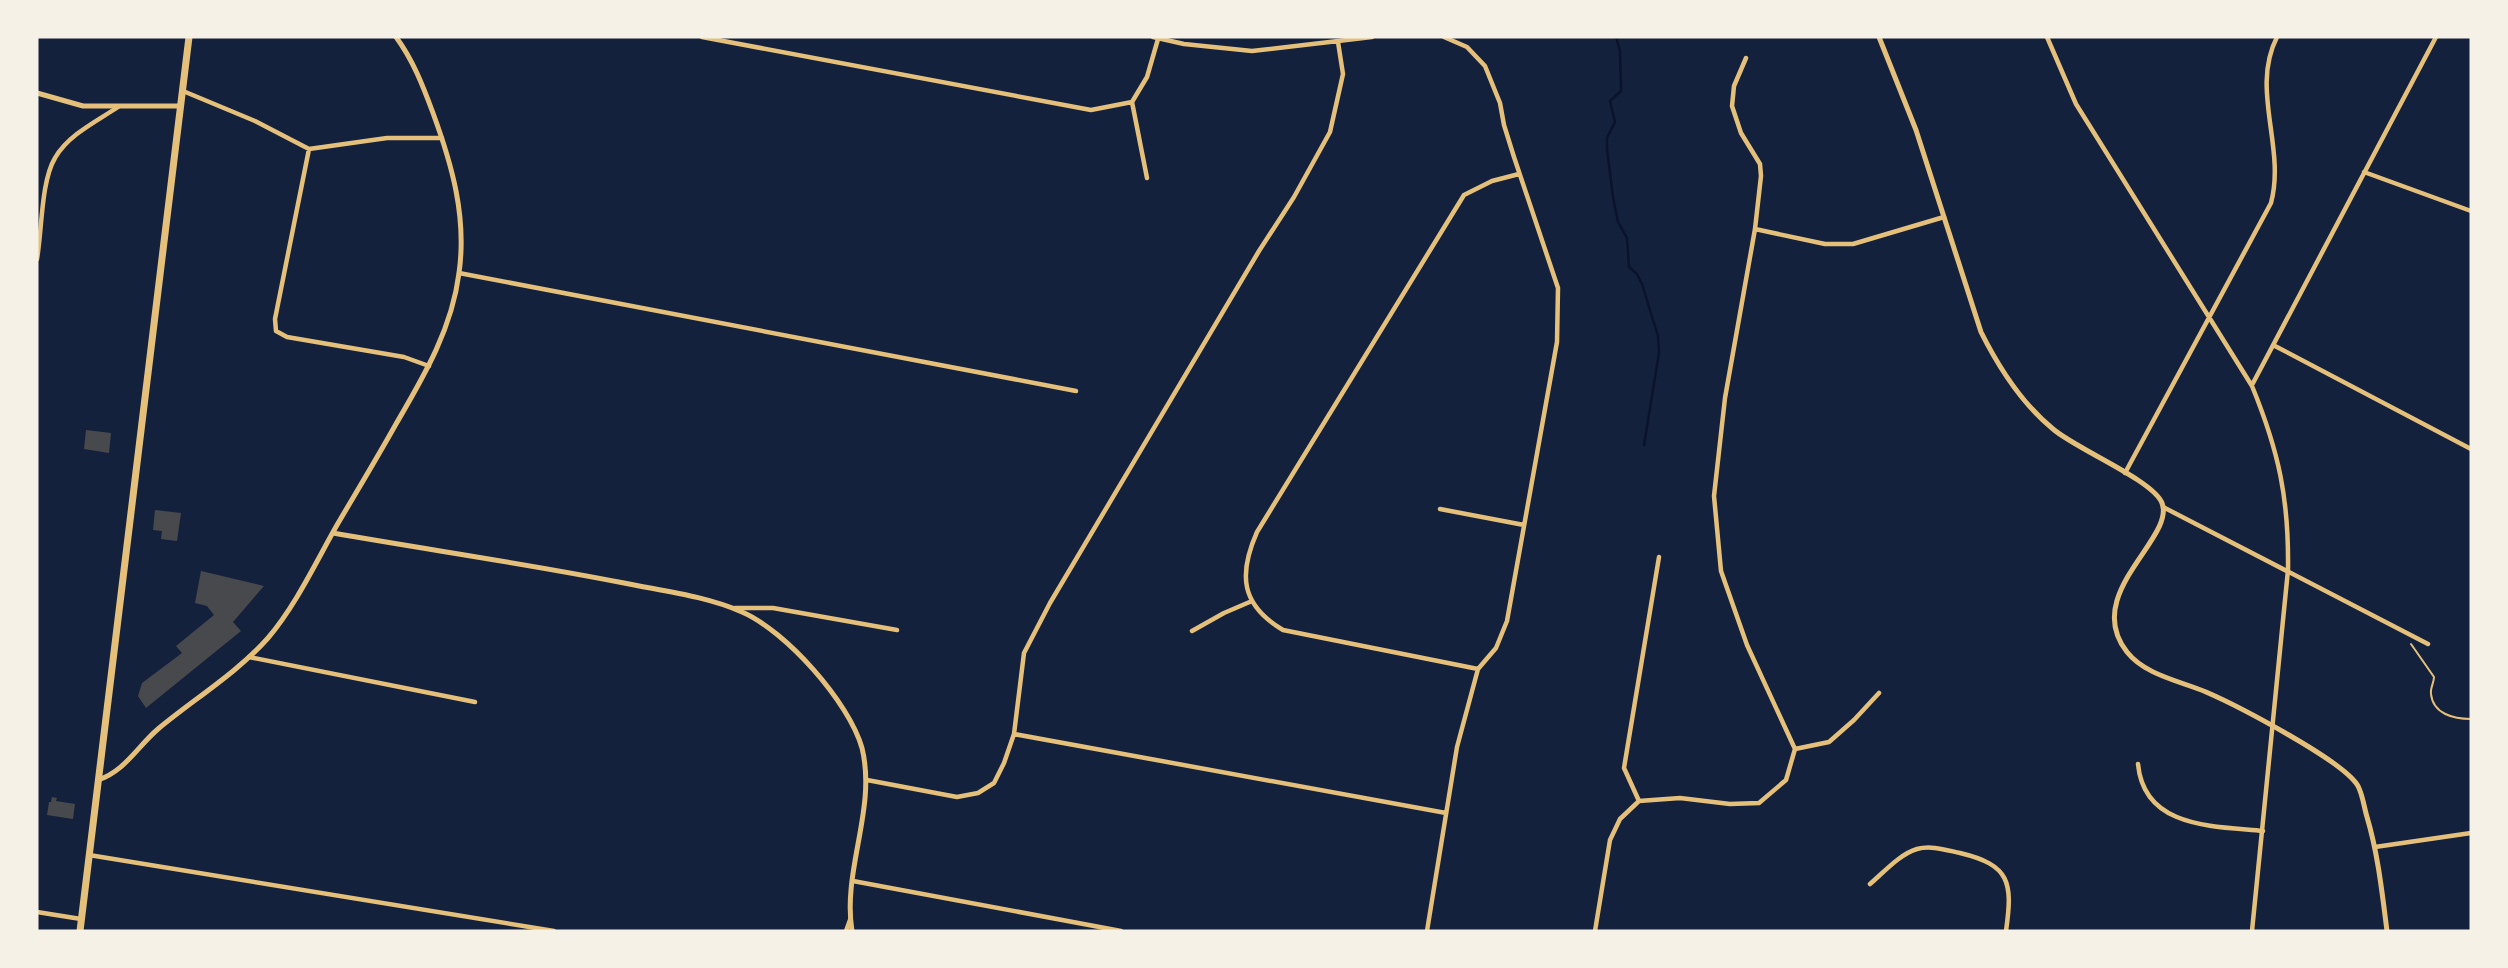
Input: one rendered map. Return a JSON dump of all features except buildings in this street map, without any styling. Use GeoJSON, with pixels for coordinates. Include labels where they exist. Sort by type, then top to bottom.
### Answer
{"type":"FeatureCollection","features":[{"type":"Feature","properties":{"kind":"main road"},"geometry":{"type":"LineString","coordinates":[[80,931],[190,37]]}},
{"type":"Feature","properties":{"kind":"street"},"geometry":{"type":"LineString","coordinates":[[98,780],[121,768],[157,730],[248,657],[276,627],[429,366],[450,313],[459,273],[461,242],[458,197],[442,138],[417,73],[396,37]]}},
{"type":"Feature","properties":{"kind":"street"},"geometry":{"type":"LineString","coordinates":[[702,37],[1090,110],[1132,102]]}},
{"type":"Feature","properties":{"kind":"street"},"geometry":{"type":"LineString","coordinates":[[1147,178],[1132,102],[1147,77],[1155,38],[1252,51],[1372,37]]}},
{"type":"Feature","properties":{"kind":"street"},"geometry":{"type":"LineString","coordinates":[[1427,931],[1457,747],[1478,669],[1496,648],[1507,621],[1557,342],[1558,288],[1504,125],[1500,103],[1485,66],[1466,47],[1444,37]]}},
{"type":"Feature","properties":{"kind":"street"},"geometry":{"type":"LineString","coordinates":[[1879,37],[1916,130],[1981,332],[2001,371],[2024,400],[2052,429],[2153,491],[2163,507],[2428,644]]}},
{"type":"Feature","properties":{"kind":"street"},"geometry":{"type":"LineString","coordinates":[[2047,37],[2076,104],[2252,386],[2271,436],[2283,483],[2288,523],[2288,570],[2252,931]]}},
{"type":"Feature","properties":{"kind":"street"},"geometry":{"type":"LineString","coordinates":[[2125,473],[2264,218],[2274,191],[2266,71],[2270,51],[2277,37]]}},
{"type":"Feature","properties":{"kind":"street"},"geometry":{"type":"LineString","coordinates":[[2252,386],[2435,37]]}},
{"type":"Feature","properties":{"kind":"street"},"geometry":{"type":"LineString","coordinates":[[867,780],[957,797],[978,793],[995,783],[1014,734],[1024,653],[1044,613],[1124,475],[1153,432],[1259,251],[1300,188],[1330,132],[1343,75],[1338,42]]}},
{"type":"Feature","properties":{"kind":"street"},"geometry":{"type":"LineString","coordinates":[[1595,931],[1610,840],[1620,819],[1639,801],[1680,798],[1730,804],[1759,803],[1786,780],[1795,749],[1747,645],[1721,571],[1714,496],[1725,398],[1755,229],[1761,176],[1760,164],[1741,133],[1732,106],[1734,86],[1746,58]]}},
{"type":"Feature","properties":{"kind":"street"},"geometry":{"type":"LineString","coordinates":[[183,91],[255,121],[309,149],[373,139],[442,138]]}},
{"type":"Feature","properties":{"kind":"street"},"geometry":{"type":"LineString","coordinates":[[37,93],[76,105],[181,106]]}},
{"type":"Feature","properties":{"kind":"street"},"geometry":{"type":"LineString","coordinates":[[37,259],[48,175],[55,158],[73,139],[118,106]]}},
{"type":"Feature","properties":{"kind":"street"},"geometry":{"type":"LineString","coordinates":[[309,149],[275,319],[276,331],[287,337],[404,357],[429,366]]}},
{"type":"Feature","properties":{"kind":"street"},"geometry":{"type":"LineString","coordinates":[[2364,172],[2471,211]]}},
{"type":"Feature","properties":{"kind":"street"},"geometry":{"type":"LineString","coordinates":[[1478,669],[1283,630],[1265,619],[1252,601],[1245,569],[1248,552],[1257,532],[1464,195],[1492,181],[1520,174]]}},
{"type":"Feature","properties":{"kind":"street"},"geometry":{"type":"LineString","coordinates":[[1755,229],[1825,244],[1853,244],[1944,217]]}},
{"type":"Feature","properties":{"kind":"street"},"geometry":{"type":"LineString","coordinates":[[459,273],[1076,391]]}},
{"type":"Feature","properties":{"kind":"street"},"geometry":{"type":"LineString","coordinates":[[2275,346],[2471,449]]}},
{"type":"Feature","properties":{"kind":"street"},"geometry":{"type":"LineString","coordinates":[[2163,507],[2157,530],[2118,597],[2115,620],[2120,642],[2130,656],[2145,667],[2222,699],[2326,757],[2351,777],[2364,804],[2375,847],[2387,931]]}},
{"type":"Feature","properties":{"kind":"street"},"geometry":{"type":"LineString","coordinates":[[1440,509],[1524,524]]}},
{"type":"Feature","properties":{"kind":"street"},"geometry":{"type":"LineString","coordinates":[[333,533],[593,577],[731,608],[755,618],[780,636],[841,704],[861,747],[867,780],[850,919],[846,931]]}},
{"type":"Feature","properties":{"kind":"street"},"geometry":{"type":"LineString","coordinates":[[1639,801],[1623,768],[1658,557]]}},
{"type":"Feature","properties":{"kind":"street"},"geometry":{"type":"LineString","coordinates":[[1192,631],[1252,601]]}},
{"type":"Feature","properties":{"kind":"street"},"geometry":{"type":"LineString","coordinates":[[731,608],[773,608],[897,630]]}},
{"type":"Feature","properties":{"kind":"street"},"geometry":{"type":"LineString","coordinates":[[248,657],[475,702]]}},
{"type":"Feature","properties":{"kind":"street"},"geometry":{"type":"LineString","coordinates":[[1795,749],[1829,742],[1854,720],[1879,692]]}},
{"type":"Feature","properties":{"kind":"street"},"geometry":{"type":"LineString","coordinates":[[1014,734],[1446,813]]}},
{"type":"Feature","properties":{"kind":"street"},"geometry":{"type":"LineString","coordinates":[[2138,764],[2140,782],[2147,796],[2165,812],[2183,819],[2263,831]]}},
{"type":"Feature","properties":{"kind":"street"},"geometry":{"type":"LineString","coordinates":[[2375,847],[2471,833]]}},
{"type":"Feature","properties":{"kind":"street"},"geometry":{"type":"LineString","coordinates":[[1870,884],[1907,853],[1925,847],[1986,861],[1998,868],[2008,885],[2007,931]]}},
{"type":"Feature","properties":{"kind":"street"},"geometry":{"type":"LineString","coordinates":[[89,855],[554,931]]}},
{"type":"Feature","properties":{"kind":"street"},"geometry":{"type":"LineString","coordinates":[[853,881],[1121,931]]}},
{"type":"Feature","properties":{"kind":"street"},"geometry":{"type":"LineString","coordinates":[[37,912],[81,919]]}},
{"type":"Feature","properties":{"kind":"street"},"geometry":{"type":"LineString","coordinates":[[850,919],[852,931]]}},
{"type":"Feature","properties":{"kind":"path"},"geometry":{"type":"LineString","coordinates":[[2406,632],[2412,648],[2434,677],[2430,691],[2434,704],[2443,713],[2459,719],[2471,719]]}},
{"type":"Feature","properties":{"kind":"waterway"},"geometry":{"type":"LineString","coordinates":[[1616,37],[1620,51],[1621,91],[1610,101],[1615,122],[1607,138],[1613,197],[1618,222],[1627,238],[1629,267],[1637,274],[1642,284],[1658,336],[1659,353],[1644,445]]}}]}
